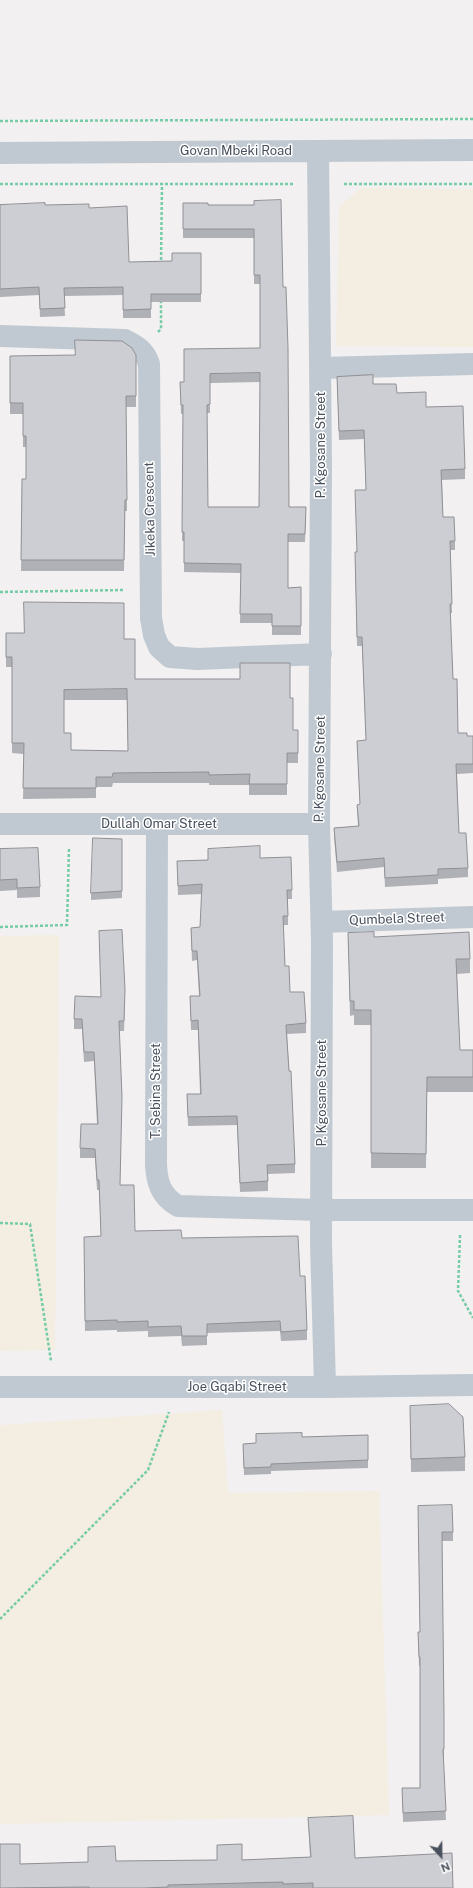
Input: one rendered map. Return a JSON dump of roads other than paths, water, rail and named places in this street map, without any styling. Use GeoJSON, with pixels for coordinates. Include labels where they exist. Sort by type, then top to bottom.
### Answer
{"type":"FeatureCollection","features":[{"type":"Feature","properties":{"kind":"street","name":"Govan Mbeki Road"},"geometry":{"type":"LineString","coordinates":[[0,153],[473,150]]}},
{"type":"Feature","properties":{"kind":"street","name":"P. Kgosane Street"},"geometry":{"type":"LineString","coordinates":[[318,151],[321,368],[321,654],[319,824],[322,922],[321,1210],[325,1387]]}},
{"type":"Feature","properties":{"kind":"street","name":"Jikeka Crescent"},"geometry":{"type":"LineString","coordinates":[[0,336],[125,340],[142,350],[149,364],[151,618],[154,635],[159,647],[170,657],[197,659],[321,654]]}},
{"type":"Feature","properties":{"kind":"street"},"geometry":{"type":"LineString","coordinates":[[321,368],[473,364]]}},
{"type":"Feature","properties":{"kind":"street","name":"Dullah Omar Street"},"geometry":{"type":"LineString","coordinates":[[0,824],[319,824]]}},
{"type":"Feature","properties":{"kind":"street","name":"T. Sebina Street"},"geometry":{"type":"LineString","coordinates":[[157,824],[156,1164],[157,1180],[166,1198],[178,1206],[321,1210],[467,1210]]}},
{"type":"Feature","properties":{"kind":"street","name":"Qumbela Street"},"geometry":{"type":"LineString","coordinates":[[322,922],[473,917]]}},
{"type":"Feature","properties":{"kind":"street","name":"Joe Gqabi Street"},"geometry":{"type":"LineString","coordinates":[[0,1387],[325,1387],[473,1385]]}}]}
